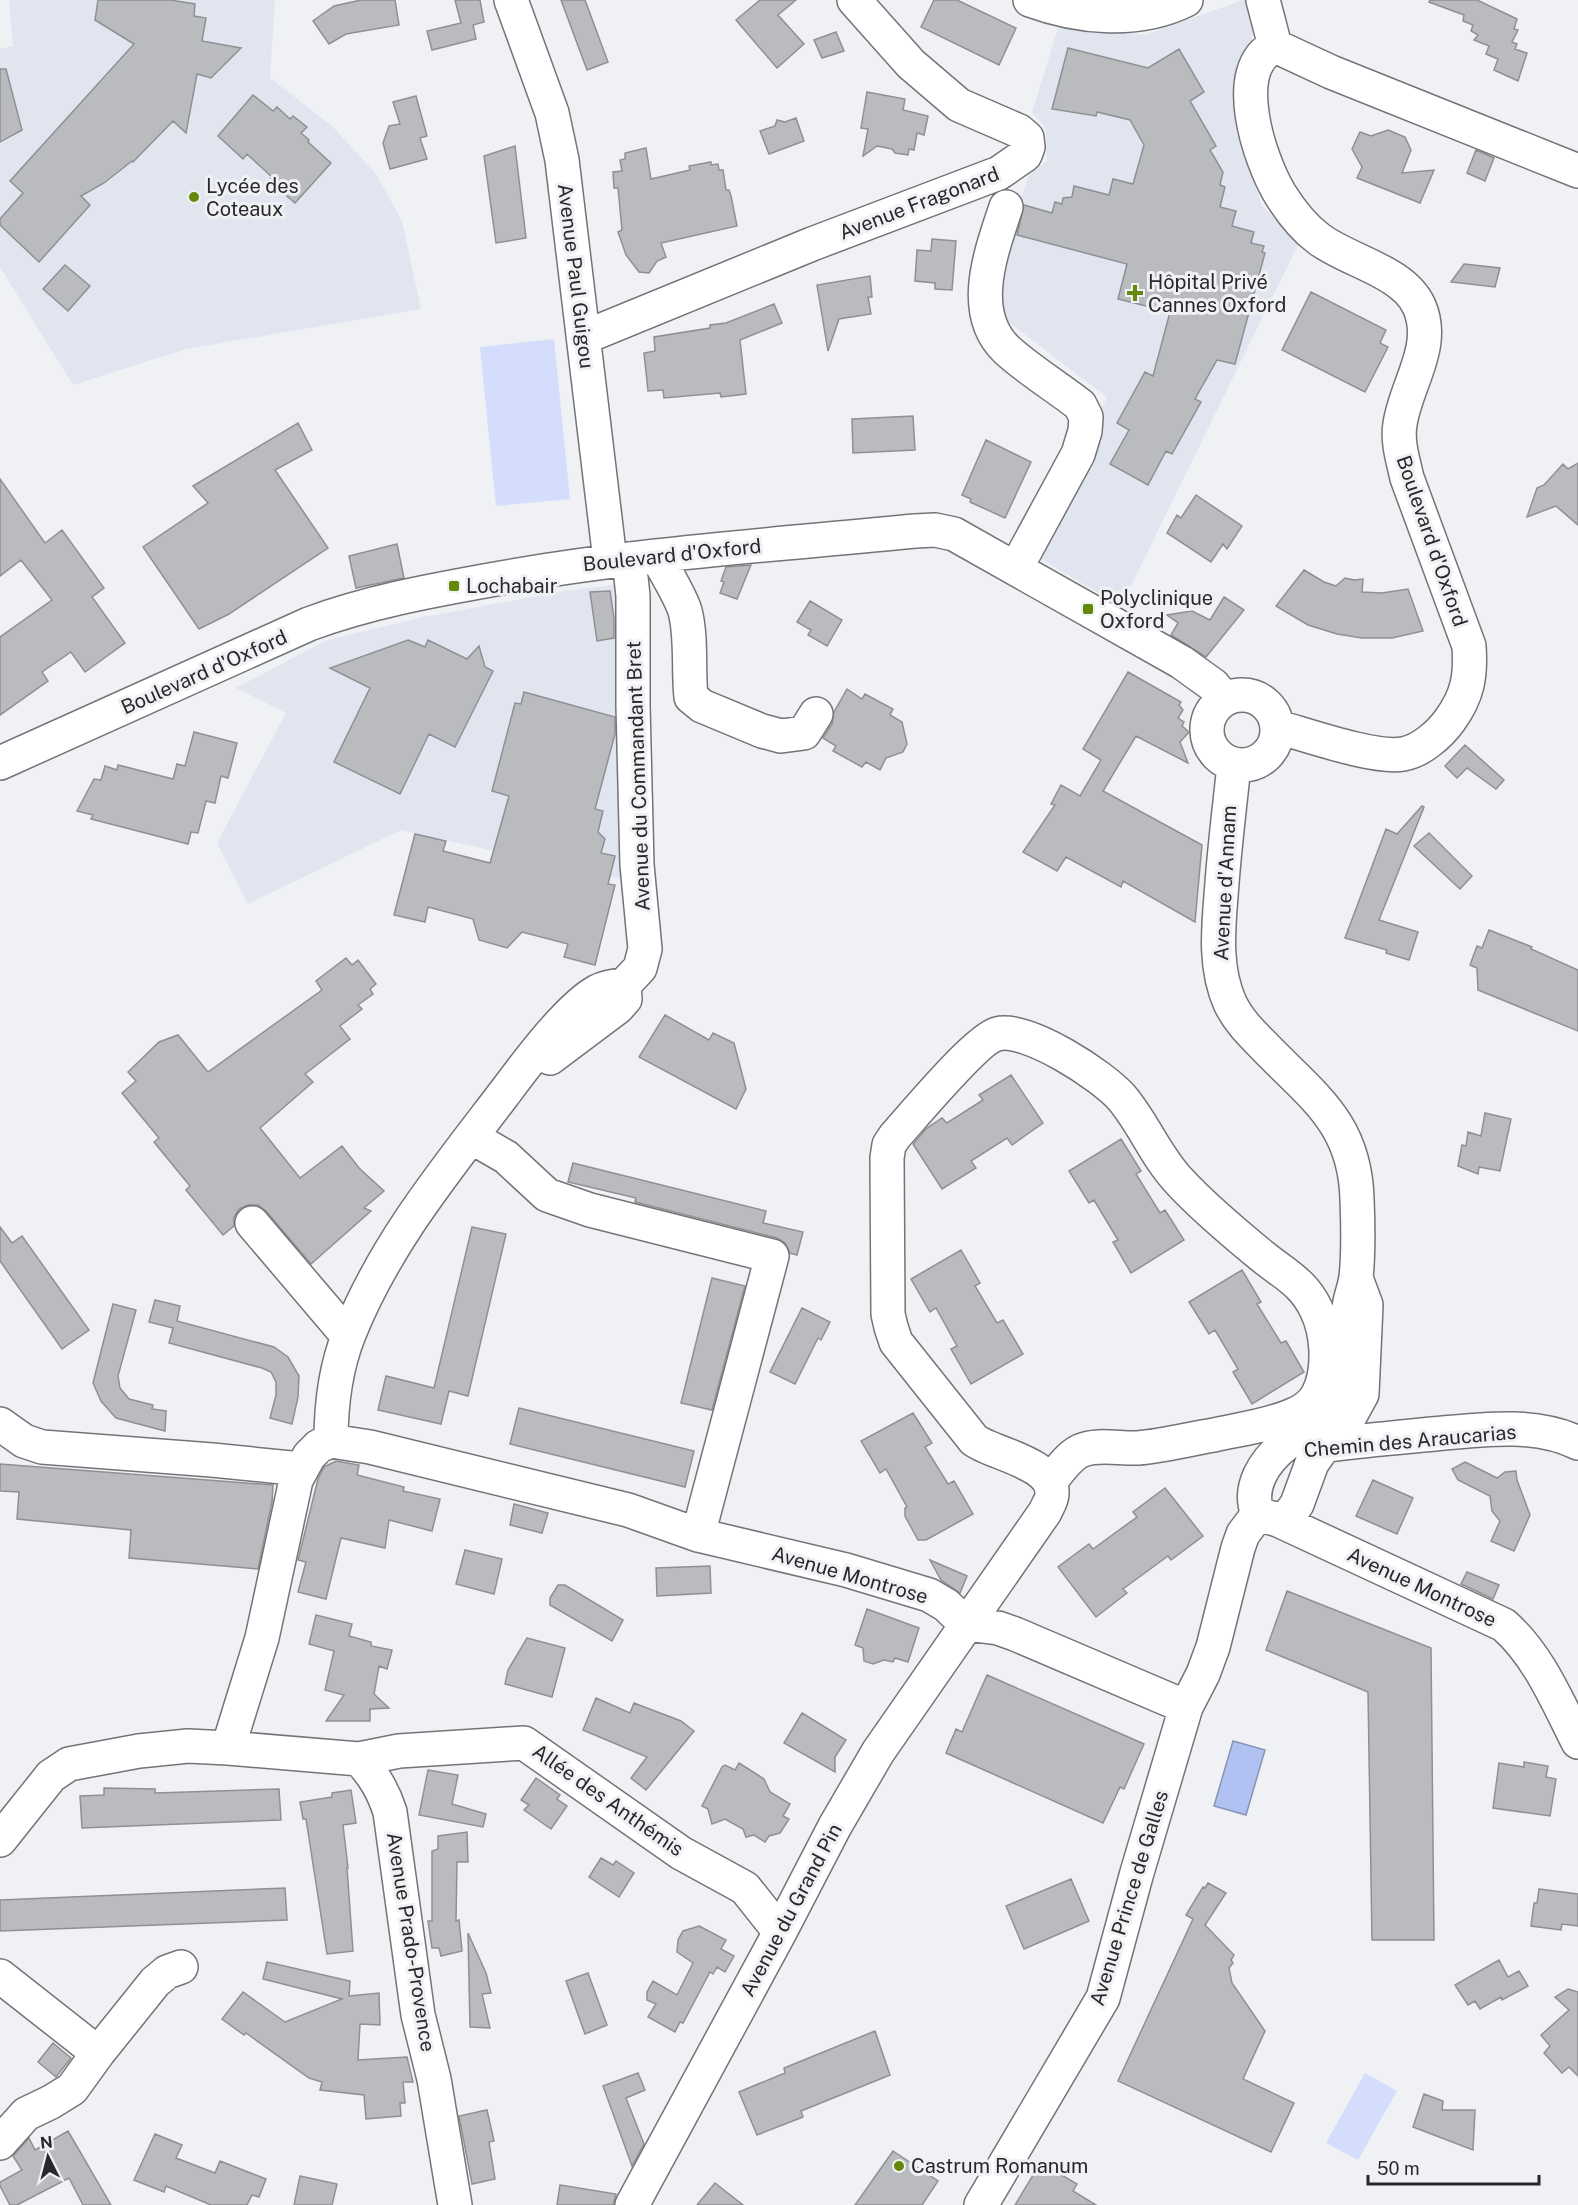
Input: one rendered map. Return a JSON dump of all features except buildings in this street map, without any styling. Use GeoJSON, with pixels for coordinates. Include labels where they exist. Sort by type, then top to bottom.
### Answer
{"type":"FeatureCollection","features":[{"type":"Feature","properties":{"kind":"street","name":"Avenue Paul Guigou"},"geometry":{"type":"LineString","coordinates":[[510,0],[552,113],[585,337],[632,558]]}},
{"type":"Feature","properties":{"kind":"street","name":"Avenue Fragonard"},"geometry":{"type":"LineString","coordinates":[[585,337],[812,244],[999,172],[1026,155],[1027,138],[1019,131],[959,105],[911,64],[854,0]]}},
{"type":"Feature","properties":{"kind":"street"},"geometry":{"type":"LineString","coordinates":[[1030,0],[1054,9],[1080,14],[1112,16],[1145,13],[1186,0]]}},
{"type":"Feature","properties":{"kind":"street"},"geometry":{"type":"LineString","coordinates":[[1263,0],[1275,46],[1341,77],[1578,171]]}},
{"type":"Feature","properties":{"kind":"street","name":"Boulevard d'Oxford"},"geometry":{"type":"LineString","coordinates":[[1275,46],[1265,50],[1255,65],[1251,88],[1254,130],[1265,165],[1281,195],[1303,224],[1320,240],[1406,286],[1418,304],[1425,323],[1425,342],[1400,425],[1400,450],[1407,477],[1469,646],[1470,671],[1462,703],[1446,726],[1428,743],[1404,754],[1383,754],[1278,727]]}},
{"type":"Feature","properties":{"kind":"street"},"geometry":{"type":"LineString","coordinates":[[1006,207],[988,266],[985,285],[986,303],[995,334],[1006,349],[1080,405],[1086,417],[1078,454],[1016,568]]}},
{"type":"Feature","properties":{"kind":"street","name":"Boulevard d'Oxford"},"geometry":{"type":"LineString","coordinates":[[0,763],[300,628],[385,600],[454,586],[632,558],[935,530],[954,534],[1181,662],[1213,686],[1225,699]]}},
{"type":"Feature","properties":{"kind":"street"},"geometry":{"type":"LineString","coordinates":[[632,558],[684,609],[687,624],[691,697],[702,706],[762,731],[781,736],[804,733],[816,714]]}},
{"type":"Feature","properties":{"kind":"street","name":"Avenue du Commandant Bret"},"geometry":{"type":"LineString","coordinates":[[331,1441],[331,1403],[335,1379],[348,1336],[376,1276],[408,1222],[497,1104],[552,1057],[618,1007],[625,999],[624,985],[640,968],[645,949],[637,865],[632,558]]}},
{"type":"Feature","properties":{"kind":"street"},"geometry":{"type":"LineString","coordinates":[[1236,695],[1248,695],[1268,706],[1278,727],[1273,748],[1256,763],[1245,766],[1234,765],[1213,752],[1206,729],[1215,707],[1225,699],[1236,695]]}},
{"type":"Feature","properties":{"kind":"street","name":"Avenue d'Annam"},"geometry":{"type":"LineString","coordinates":[[1234,765],[1219,922],[1218,958],[1222,982],[1230,1005],[1242,1023],[1322,1104],[1337,1125],[1348,1147],[1355,1174],[1357,1198],[1356,1278],[1349,1306],[1346,1374],[1343,1389],[1331,1412],[1286,1444],[1262,1471],[1255,1485],[1253,1496],[1268,1517],[1290,1514],[1298,1504],[1307,1473],[1324,1446],[1345,1425],[1362,1394],[1366,1305],[1356,1278]]}},
{"type":"Feature","properties":{"kind":"street"},"geometry":{"type":"LineString","coordinates":[[997,1034],[1023,1035],[1052,1048],[1099,1078],[1122,1098],[1180,1182],[1263,1257],[1286,1272],[1304,1289],[1317,1311],[1326,1353],[1323,1382],[1318,1396],[1308,1407],[1294,1415],[1267,1424],[1170,1443],[1138,1448],[1092,1447],[1081,1450],[1071,1457],[1050,1482],[1034,1468],[1016,1457],[984,1447],[974,1440],[896,1342],[888,1314],[887,1158],[889,1145],[979,1044],[997,1034]]}},
{"type":"Feature","properties":{"kind":"street"},"geometry":{"type":"LineString","coordinates":[[471,1137],[506,1157],[547,1195],[590,1210],[772,1256],[698,1535]]}},
{"type":"Feature","properties":{"kind":"street"},"geometry":{"type":"LineString","coordinates":[[252,1223],[348,1336]]}},
{"type":"Feature","properties":{"kind":"street"},"geometry":{"type":"LineString","coordinates":[[1358,1404],[1368,1428],[1382,1439]]}},
{"type":"Feature","properties":{"kind":"street"},"geometry":{"type":"LineString","coordinates":[[0,1424],[24,1441],[42,1447],[301,1469]]}},
{"type":"Feature","properties":{"kind":"street","name":"Chemin des Araucarias"},"geometry":{"type":"LineString","coordinates":[[1275,1454],[1382,1439],[1509,1429],[1537,1431],[1578,1443]]}},
{"type":"Feature","properties":{"kind":"street"},"geometry":{"type":"LineString","coordinates":[[0,1840],[51,1776],[69,1764],[139,1751],[188,1746],[228,1748],[262,1638],[296,1480],[309,1456],[320,1446],[331,1441]]}},
{"type":"Feature","properties":{"kind":"street","name":"Avenue Montrose"},"geometry":{"type":"LineString","coordinates":[[331,1441],[370,1447],[628,1510],[698,1535],[846,1570],[929,1595],[946,1605],[966,1624]]}},
{"type":"Feature","properties":{"kind":"street","name":"Avenue du Grand Pin"},"geometry":{"type":"LineString","coordinates":[[632,2205],[835,1826],[878,1752],[1045,1512],[1052,1494],[1050,1482]]}},
{"type":"Feature","properties":{"kind":"street"},"geometry":{"type":"LineString","coordinates":[[966,1624],[983,1625],[1015,1634],[1186,1707],[1203,1674],[1213,1647],[1243,1534],[1268,1517]]}},
{"type":"Feature","properties":{"kind":"street","name":"Avenue Montrose"},"geometry":{"type":"LineString","coordinates":[[1268,1517],[1504,1625],[1521,1640],[1543,1673],[1578,1742]]}},
{"type":"Feature","properties":{"kind":"street","name":"Avenue Prince de Galles"},"geometry":{"type":"LineString","coordinates":[[981,2205],[1103,1998],[1186,1707]]}},
{"type":"Feature","properties":{"kind":"street","name":"Allée des Anthémis"},"geometry":{"type":"LineString","coordinates":[[228,1748],[359,1759],[399,1751],[524,1743],[681,1852],[745,1888],[780,1932]]}},
{"type":"Feature","properties":{"kind":"street","name":"Avenue Prado-Provence"},"geometry":{"type":"LineString","coordinates":[[359,1759],[379,1784],[390,1812],[418,2014],[434,2079],[455,2205]]}},
{"type":"Feature","properties":{"kind":"street"},"geometry":{"type":"LineString","coordinates":[[0,2143],[26,2114],[72,2089],[155,1982],[167,1972],[181,1967]]}},
{"type":"Feature","properties":{"kind":"street"},"geometry":{"type":"LineString","coordinates":[[0,1976],[98,2053]]}},
{"type":"Feature","properties":{"kind":"shaded area","name":"Lycée des Coteaux"},"geometry":{"type":"Polygon","coordinates":[[[9,0],[275,0],[270,78],[332,126],[376,174],[402,221],[421,309],[186,349],[73,385],[0,267],[0,49],[13,46],[9,0]]]}},
{"type":"Feature","properties":{"kind":"shaded area","name":"Hôpital Privé Cannes Oxford"},"geometry":{"type":"Polygon","coordinates":[[[1248,0],[1253,32],[1235,127],[1262,206],[1299,243],[1121,606],[1035,556],[1107,397],[998,314],[994,272],[1029,175],[1047,161],[1046,129],[1032,112],[1060,22],[1145,35],[1248,0]]]}},
{"type":"Feature","properties":{"kind":"shaded area"},"geometry":{"type":"Polygon","coordinates":[[[554,339],[570,499],[496,506],[480,347],[554,339]]]}},
{"type":"Feature","properties":{"kind":"shaded area"},"geometry":{"type":"Polygon","coordinates":[[[615,585],[629,881],[401,830],[248,904],[217,843],[286,713],[236,688],[327,640],[424,617],[564,591],[615,585]]]}},
{"type":"Feature","properties":{"kind":"shaded area"},"geometry":{"type":"Polygon","coordinates":[[[1365,2073],[1397,2091],[1358,2160],[1326,2143],[1365,2073]]]}},
{"type":"Feature","properties":{"kind":"water"},"geometry":{"type":"Polygon","coordinates":[[[1233,1741],[1265,1750],[1246,1815],[1214,1806],[1233,1741]]]}},
{"type":"Feature","properties":{"kind":"place","name":"Lycée des Coteaux"},"geometry":{"type":"Point","coordinates":[194,197]}},
{"type":"Feature","properties":{"kind":"place","name":"Hôpital Privé Cannes Oxford"},"geometry":{"type":"Point","coordinates":[1135,293]}},
{"type":"Feature","properties":{"kind":"place","name":"Lochabair"},"geometry":{"type":"Point","coordinates":[454,586]}},
{"type":"Feature","properties":{"kind":"place","name":"Polyclinique Oxford"},"geometry":{"type":"Point","coordinates":[1088,609]}},
{"type":"Feature","properties":{"kind":"place","name":"Castrum Romanum"},"geometry":{"type":"Point","coordinates":[899,2166]}}]}
